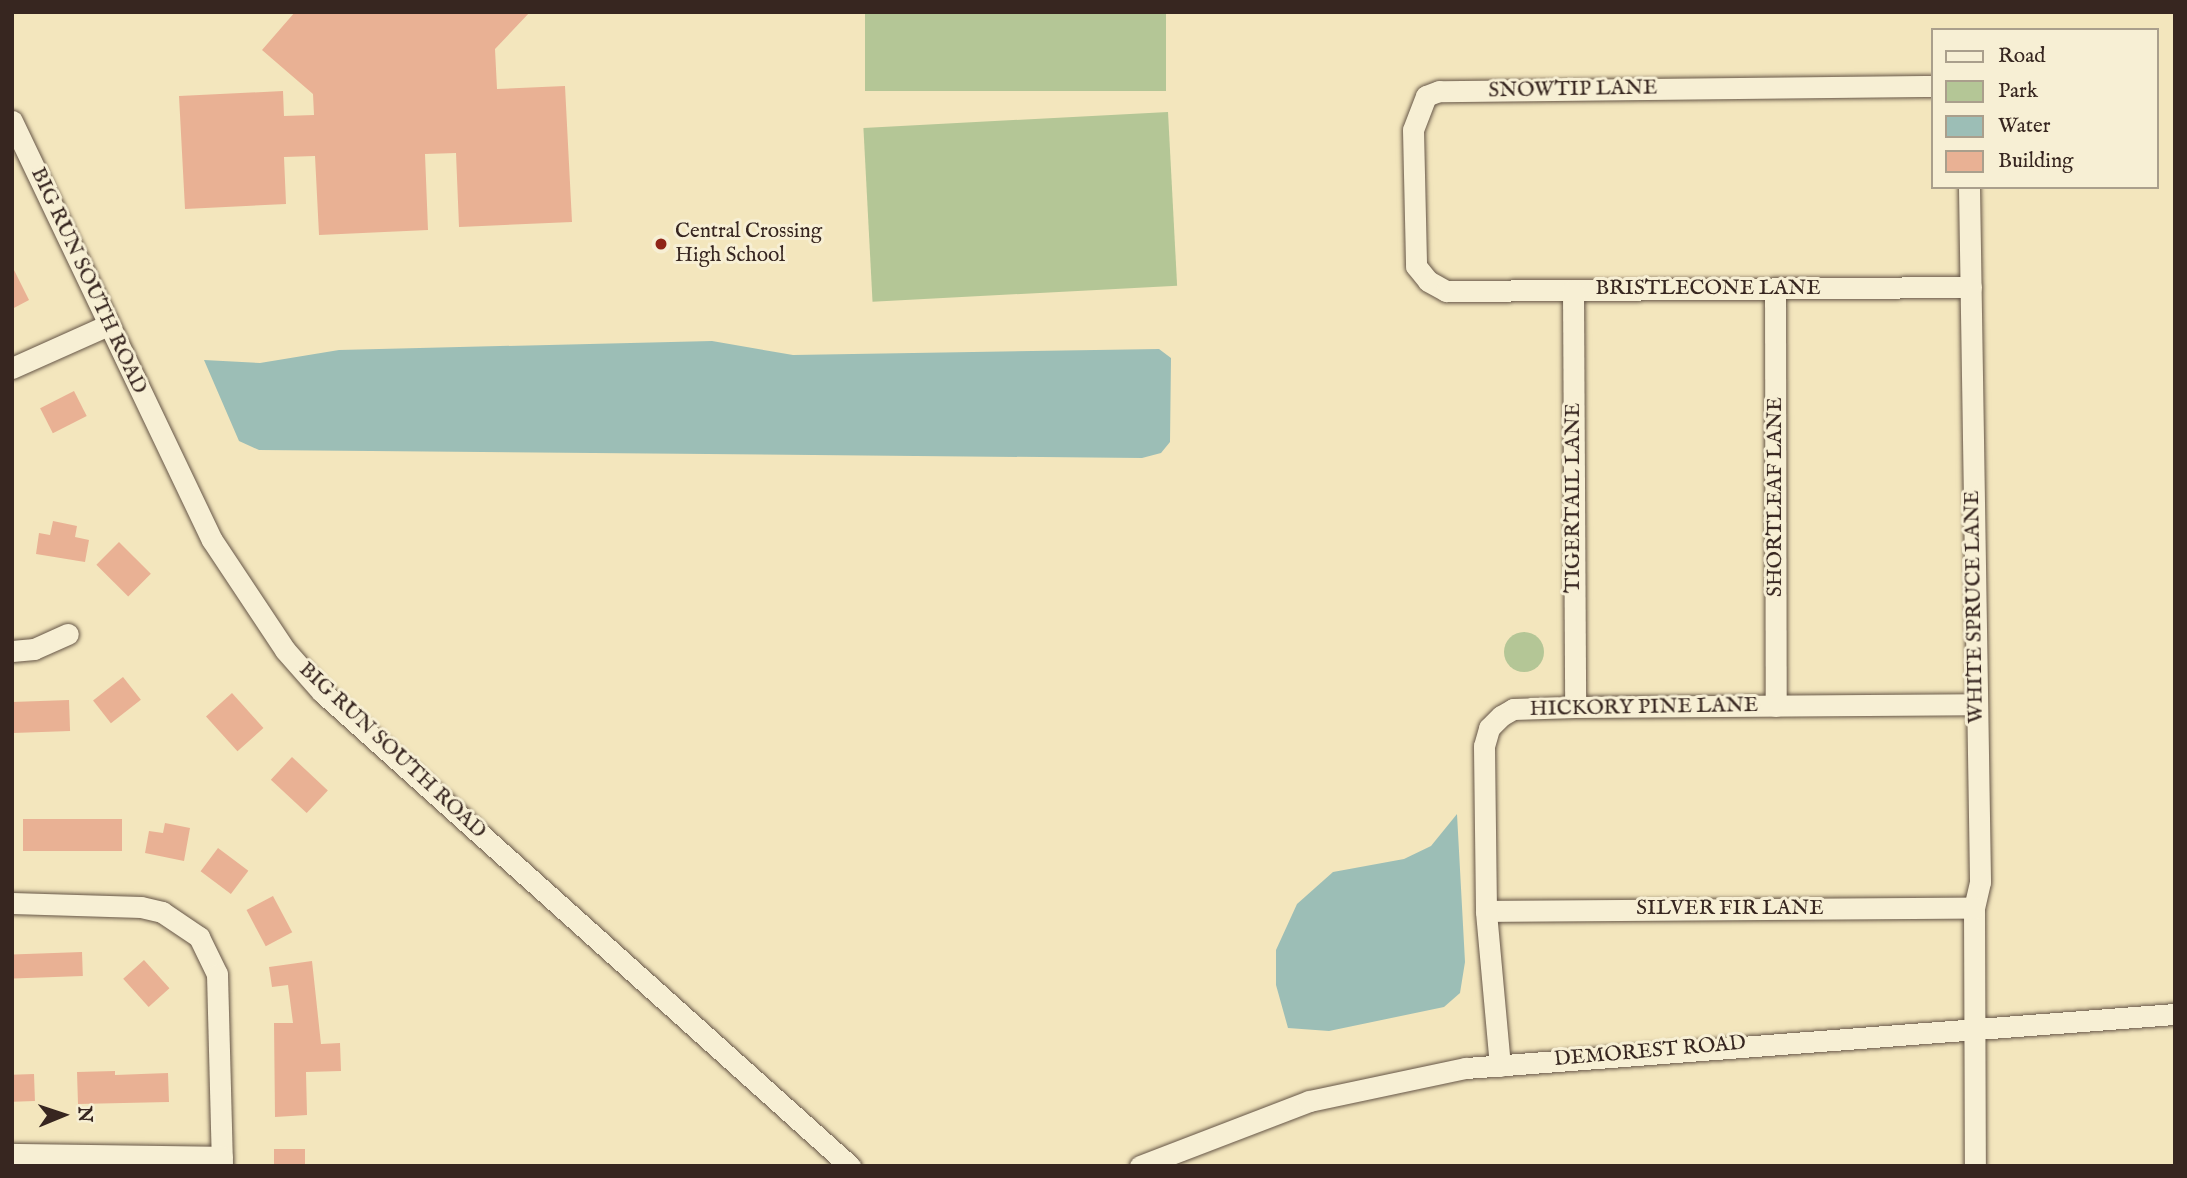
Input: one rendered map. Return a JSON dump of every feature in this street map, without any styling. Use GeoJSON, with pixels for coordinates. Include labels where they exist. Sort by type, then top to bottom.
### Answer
{"type":"FeatureCollection","features":[{"type":"Feature","properties":{"kind":"street","name":"SNOWTIP LANE"},"geometry":{"type":"LineString","coordinates":[[1446,291],[1427,281],[1416,266],[1413,130],[1426,96],[1439,91],[1932,86]]}},
{"type":"Feature","properties":{"kind":"street","name":"BIG RUN SOUTH ROAD"},"geometry":{"type":"LineString","coordinates":[[12,121],[218,549],[257,613],[301,668],[850,1166]]}},
{"type":"Feature","properties":{"kind":"street","name":"WHITE SPRUCE LANE"},"geometry":{"type":"LineString","coordinates":[[1969,189],[1980,882],[1974,908],[1975,1166]]}},
{"type":"Feature","properties":{"kind":"street","name":"BRISTLECONE LANE"},"geometry":{"type":"LineString","coordinates":[[1446,291],[1971,287]]}},
{"type":"Feature","properties":{"kind":"street","name":"SHORTLEAF LANE"},"geometry":{"type":"LineString","coordinates":[[1776,288],[1776,706]]}},
{"type":"Feature","properties":{"kind":"street","name":"TIGERTAIL LANE"},"geometry":{"type":"LineString","coordinates":[[1573,290],[1575,707]]}},
{"type":"Feature","properties":{"kind":"street"},"geometry":{"type":"LineString","coordinates":[[12,368],[108,325]]}},
{"type":"Feature","properties":{"kind":"street"},"geometry":{"type":"LineString","coordinates":[[12,651],[34,649],[68,634]]}},
{"type":"Feature","properties":{"kind":"street","name":"HICKORY PINE LANE"},"geometry":{"type":"LineString","coordinates":[[1500,1066],[1486,911],[1484,746],[1489,728],[1513,709],[1976,704]]}},
{"type":"Feature","properties":{"kind":"street"},"geometry":{"type":"LineString","coordinates":[[12,903],[141,908],[162,912],[199,937],[218,974],[222,1161],[12,1154]]}},
{"type":"Feature","properties":{"kind":"street","name":"SILVER FIR LANE"},"geometry":{"type":"LineString","coordinates":[[1486,911],[1974,908]]}},
{"type":"Feature","properties":{"kind":"street","name":"DEMOREST ROAD"},"geometry":{"type":"LineString","coordinates":[[1140,1166],[1309,1101],[1500,1066],[1974,1026],[2175,1014]]}},
{"type":"Feature","properties":{"kind":"green space"},"geometry":{"type":"Polygon","coordinates":[[[865,12],[1166,12],[1166,91],[865,91],[865,12]]]}},
{"type":"Feature","properties":{"kind":"green space"},"geometry":{"type":"Polygon","coordinates":[[[1168,112],[1177,286],[873,302],[863,128],[1168,112]]]}},
{"type":"Feature","properties":{"kind":"green space"},"geometry":{"type":"Polygon","coordinates":[[[1524,632],[1532,633],[1538,638],[1543,644],[1543,660],[1538,666],[1532,671],[1524,672],[1516,671],[1510,666],[1505,660],[1504,652],[1505,644],[1510,638],[1516,633],[1524,632]]]}},
{"type":"Feature","properties":{"kind":"water"},"geometry":{"type":"Polygon","coordinates":[[[712,341],[793,355],[1159,349],[1171,358],[1170,442],[1161,453],[1142,458],[259,450],[239,441],[204,360],[260,363],[339,350],[712,341]]]}},
{"type":"Feature","properties":{"kind":"water"},"geometry":{"type":"Polygon","coordinates":[[[1457,814],[1465,962],[1460,993],[1444,1007],[1329,1031],[1288,1028],[1276,985],[1276,950],[1297,904],[1333,872],[1404,859],[1431,846],[1457,814]]]}},
{"type":"Feature","properties":{"kind":"building"},"geometry":{"type":"Polygon","coordinates":[[[295,12],[530,12],[495,49],[497,89],[565,86],[572,222],[459,227],[456,153],[425,154],[428,230],[319,235],[315,156],[284,157],[286,204],[185,209],[179,96],[283,91],[284,116],[314,115],[313,94],[262,50],[295,12]]]}},
{"type":"Feature","properties":{"kind":"building"},"geometry":{"type":"Polygon","coordinates":[[[12,266],[29,300],[12,309],[12,266]]]}},
{"type":"Feature","properties":{"kind":"building"},"geometry":{"type":"Polygon","coordinates":[[[74,391],[87,416],[53,433],[40,408],[74,391]]]}},
{"type":"Feature","properties":{"kind":"building"},"geometry":{"type":"Polygon","coordinates":[[[53,521],[77,526],[75,537],[89,540],[85,562],[36,554],[39,533],[50,535],[53,521]]]}},
{"type":"Feature","properties":{"kind":"building"},"geometry":{"type":"Polygon","coordinates":[[[119,542],[151,574],[128,596],[96,565],[119,542]]]}},
{"type":"Feature","properties":{"kind":"building"},"geometry":{"type":"Polygon","coordinates":[[[123,677],[141,700],[111,723],[93,700],[123,677]]]}},
{"type":"Feature","properties":{"kind":"building"},"geometry":{"type":"Polygon","coordinates":[[[232,693],[263,728],[237,751],[206,716],[232,693]]]}},
{"type":"Feature","properties":{"kind":"building"},"geometry":{"type":"Polygon","coordinates":[[[69,700],[70,731],[13,733],[12,702],[69,700]]]}},
{"type":"Feature","properties":{"kind":"building"},"geometry":{"type":"Polygon","coordinates":[[[292,757],[328,790],[307,813],[271,780],[292,757]]]}},
{"type":"Feature","properties":{"kind":"building"},"geometry":{"type":"Polygon","coordinates":[[[23,819],[122,819],[122,851],[23,851],[23,819]]]}},
{"type":"Feature","properties":{"kind":"building"},"geometry":{"type":"Polygon","coordinates":[[[165,823],[190,828],[184,861],[145,853],[149,831],[163,833],[165,823]]]}},
{"type":"Feature","properties":{"kind":"building"},"geometry":{"type":"Polygon","coordinates":[[[218,848],[248,871],[231,894],[201,871],[218,848]]]}},
{"type":"Feature","properties":{"kind":"building"},"geometry":{"type":"Polygon","coordinates":[[[273,896],[292,932],[266,946],[247,910],[273,896]]]}},
{"type":"Feature","properties":{"kind":"building"},"geometry":{"type":"Polygon","coordinates":[[[82,952],[83,976],[13,978],[12,954],[82,952]]]}},
{"type":"Feature","properties":{"kind":"building"},"geometry":{"type":"Polygon","coordinates":[[[144,960],[169,988],[149,1007],[123,979],[144,960]]]}},
{"type":"Feature","properties":{"kind":"building"},"geometry":{"type":"Polygon","coordinates":[[[312,961],[321,1044],[340,1043],[341,1071],[306,1072],[307,1115],[275,1117],[274,1023],[293,1023],[288,985],[272,987],[269,967],[312,961]]]}},
{"type":"Feature","properties":{"kind":"building"},"geometry":{"type":"Polygon","coordinates":[[[115,1071],[115,1075],[168,1073],[169,1102],[78,1104],[77,1072],[115,1071]]]}},
{"type":"Feature","properties":{"kind":"building"},"geometry":{"type":"Polygon","coordinates":[[[34,1074],[35,1101],[13,1102],[12,1075],[34,1074]]]}},
{"type":"Feature","properties":{"kind":"building"},"geometry":{"type":"Polygon","coordinates":[[[274,1149],[305,1149],[305,1166],[274,1166],[274,1149]]]}},
{"type":"Feature","properties":{"kind":"place","name":"Central Crossing High School"},"geometry":{"type":"Point","coordinates":[661,244]}}]}
